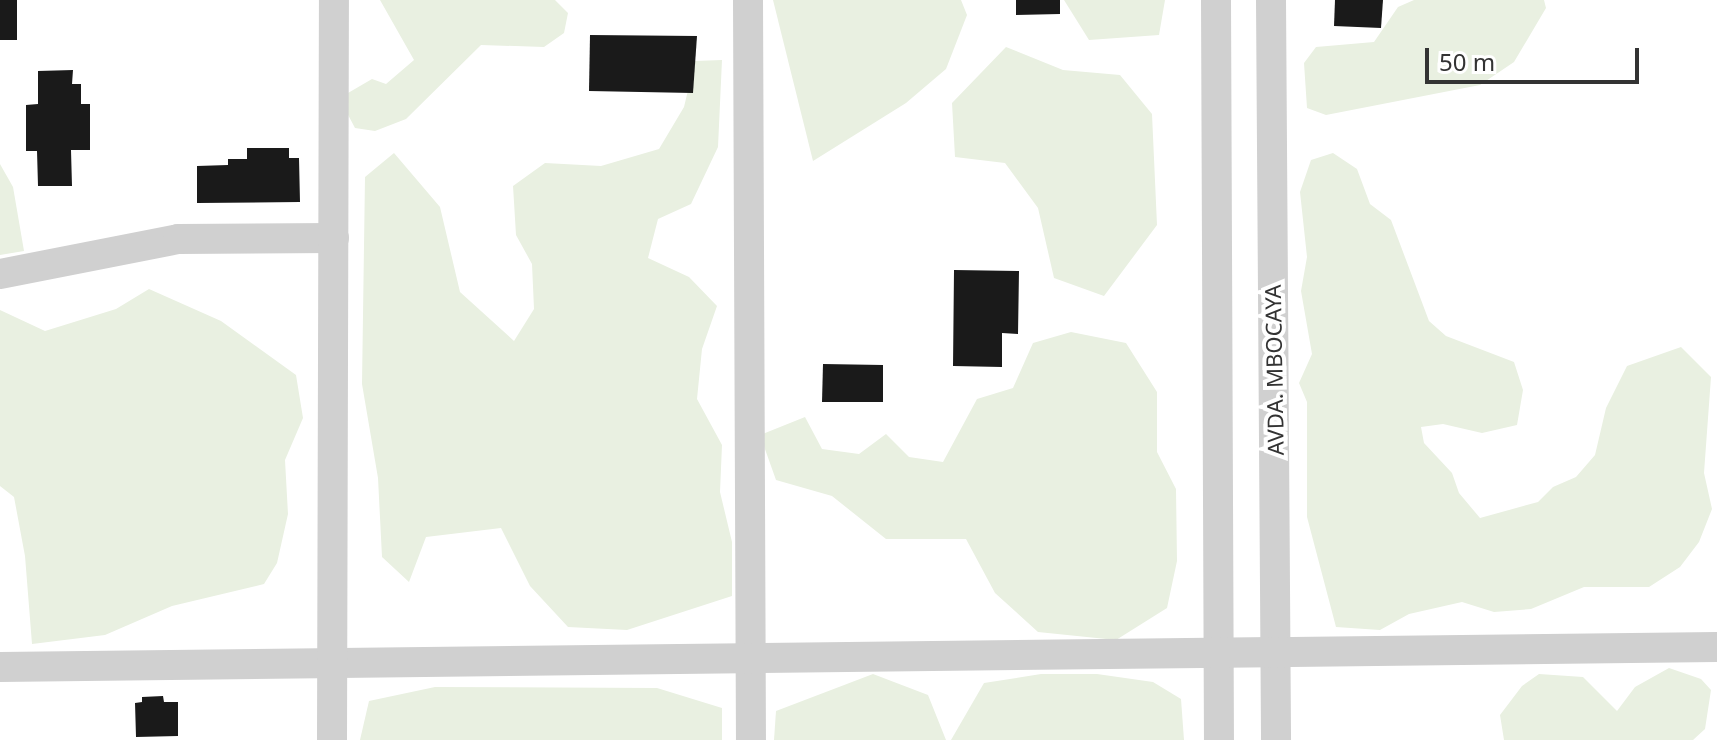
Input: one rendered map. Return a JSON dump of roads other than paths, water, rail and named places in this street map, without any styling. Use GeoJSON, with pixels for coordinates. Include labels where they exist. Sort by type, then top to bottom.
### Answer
{"type":"FeatureCollection","features":[{"type":"Feature","properties":{"kind":"street"},"geometry":{"type":"LineString","coordinates":[[332,740],[334,0]]}},
{"type":"Feature","properties":{"kind":"street"},"geometry":{"type":"LineString","coordinates":[[748,0],[751,740]]}},
{"type":"Feature","properties":{"kind":"street"},"geometry":{"type":"LineString","coordinates":[[1216,0],[1219,740]]}},
{"type":"Feature","properties":{"kind":"street","name":"AVDA. MBOCAYA"},"geometry":{"type":"LineString","coordinates":[[1271,0],[1276,740]]}},
{"type":"Feature","properties":{"kind":"street"},"geometry":{"type":"LineString","coordinates":[[0,274],[178,239],[334,238]]}},
{"type":"Feature","properties":{"kind":"street"},"geometry":{"type":"LineString","coordinates":[[0,667],[1717,647]]}}]}
